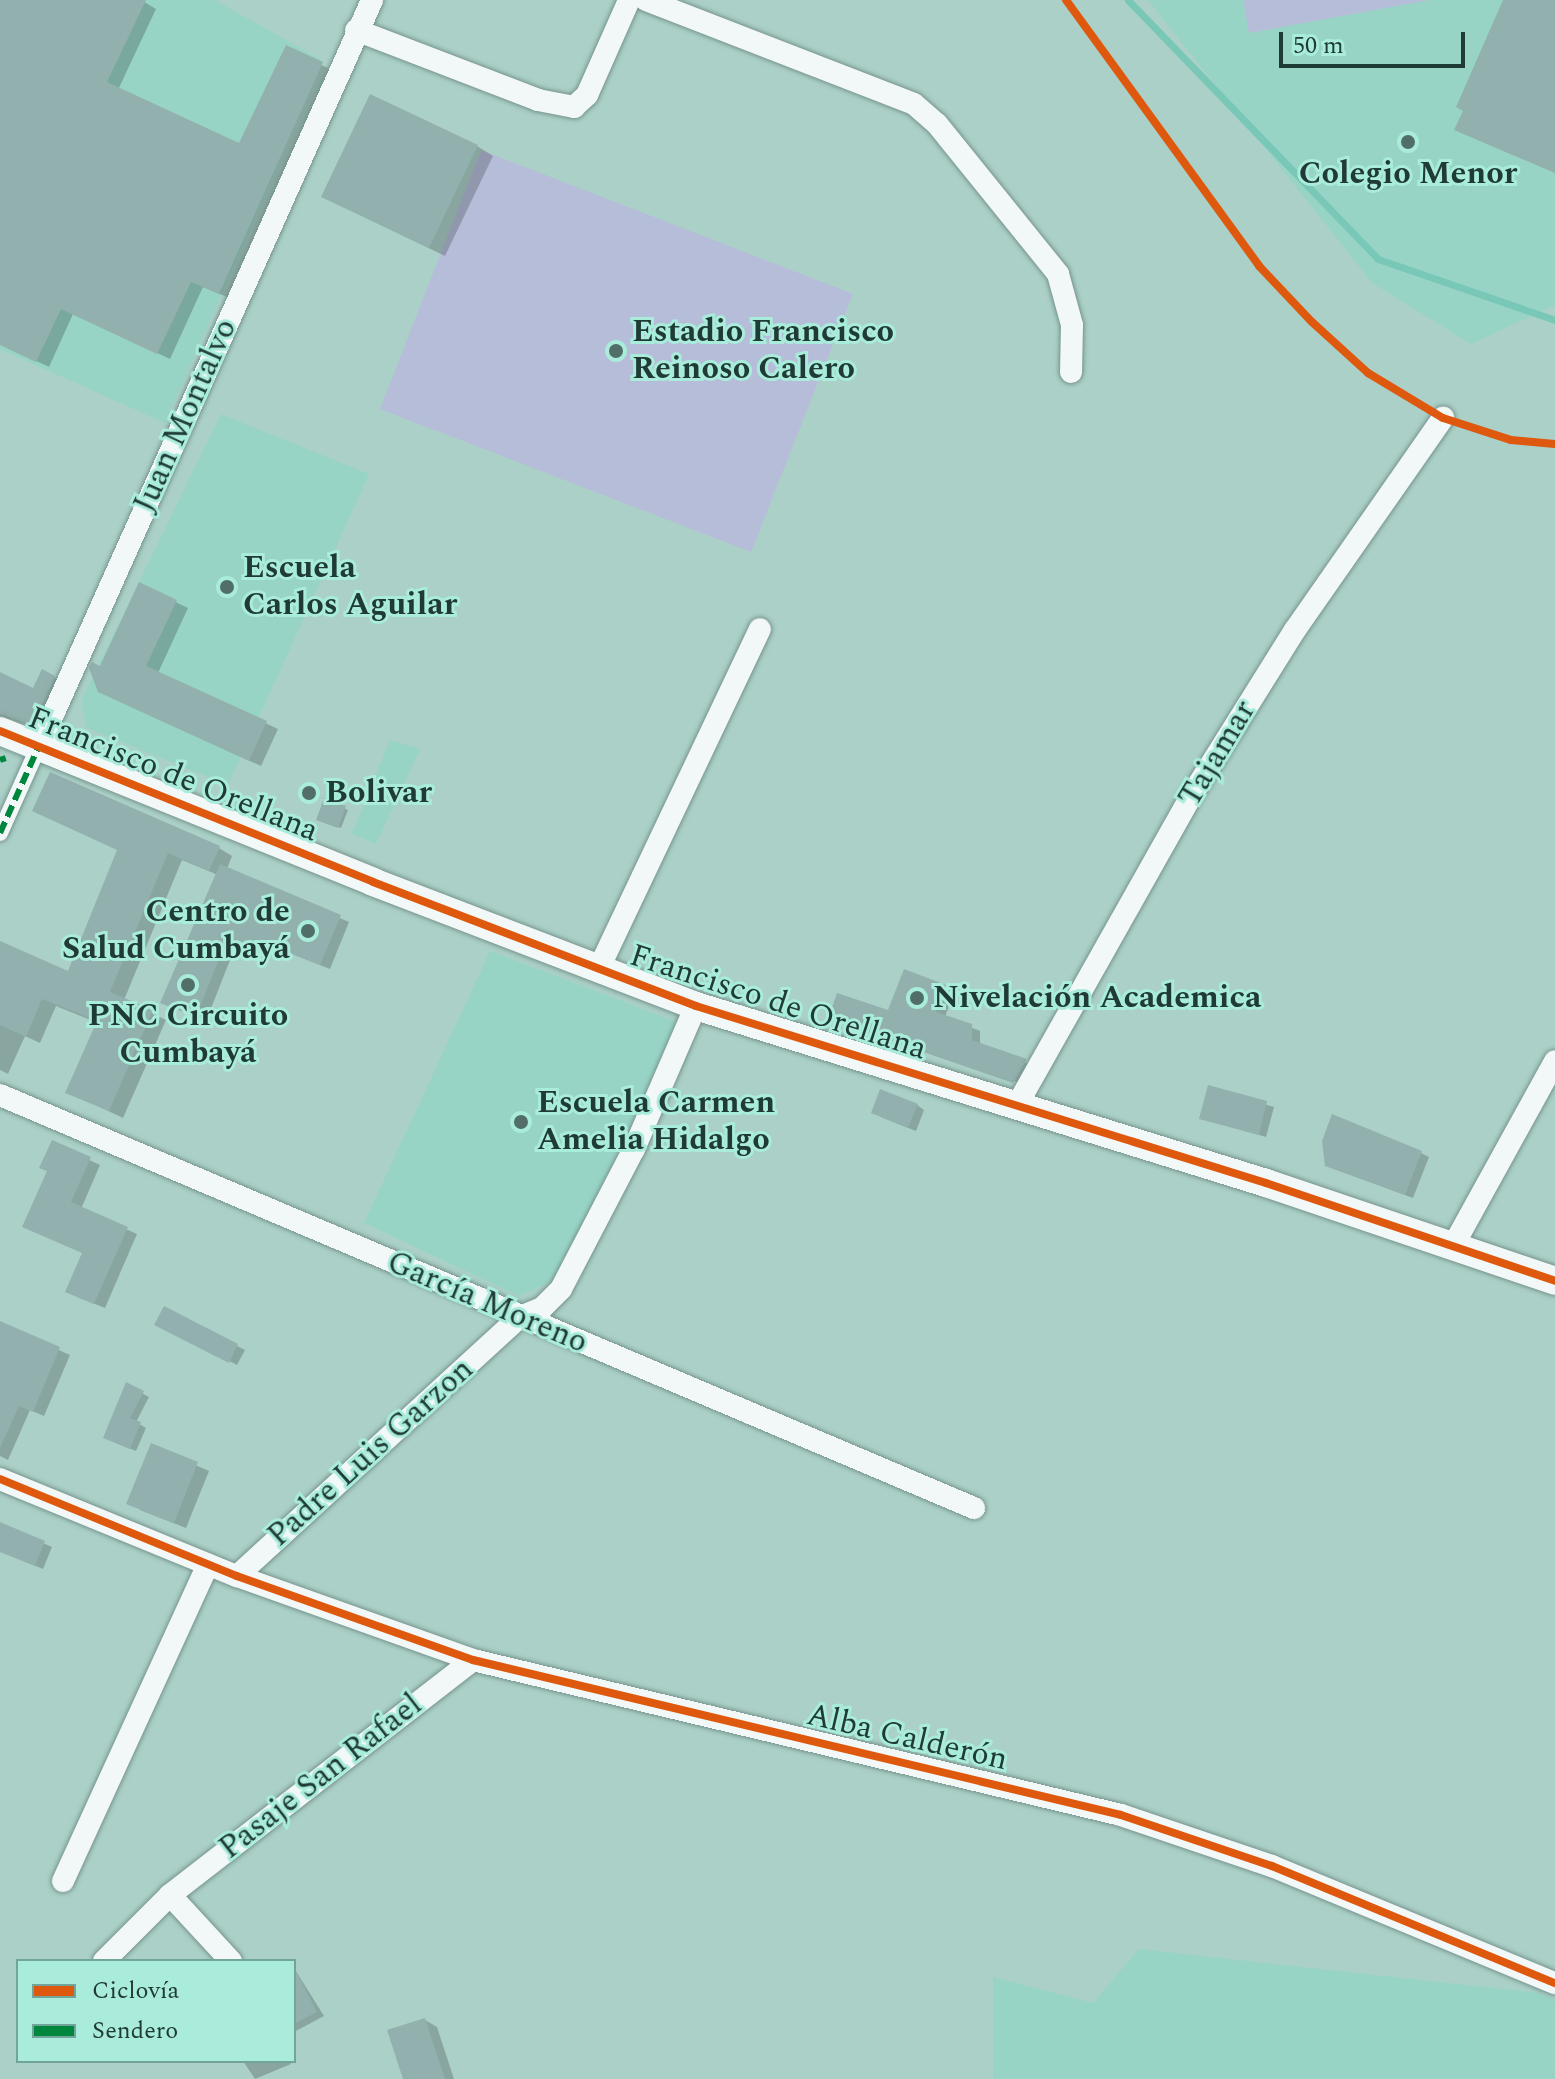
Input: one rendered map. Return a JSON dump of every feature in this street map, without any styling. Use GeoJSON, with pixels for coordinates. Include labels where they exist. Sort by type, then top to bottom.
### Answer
{"type":"FeatureCollection","features":[{"type":"Feature","properties":{"kind":"street","name":"Juan Montalvo"},"geometry":{"type":"LineString","coordinates":[[0,833],[372,0]]}},
{"type":"Feature","properties":{"kind":"street"},"geometry":{"type":"LineString","coordinates":[[356,30],[538,100],[574,107],[587,95],[629,0]]}},
{"type":"Feature","properties":{"kind":"street"},"geometry":{"type":"LineString","coordinates":[[646,0],[914,104],[937,124],[1058,274],[1072,325],[1071,372]]}},
{"type":"Feature","properties":{"kind":"street","name":"Tajamar"},"geometry":{"type":"LineString","coordinates":[[1017,1105],[1217,755],[1295,630],[1443,418]]}},
{"type":"Feature","properties":{"kind":"street"},"geometry":{"type":"LineString","coordinates":[[599,968],[760,629]]}},
{"type":"Feature","properties":{"kind":"street","name":"Francisco de Orellana"},"geometry":{"type":"LineString","coordinates":[[0,731],[373,882],[696,1006],[1017,1105],[1555,1281]]}},
{"type":"Feature","properties":{"kind":"street","name":"Padre Luis Garzon"},"geometry":{"type":"LineString","coordinates":[[237,1576],[520,1317],[542,1308],[561,1289],[634,1149],[696,1006]]}},
{"type":"Feature","properties":{"kind":"street"},"geometry":{"type":"LineString","coordinates":[[1453,1246],[1555,1061]]}},
{"type":"Feature","properties":{"kind":"street","name":"García Moreno"},"geometry":{"type":"LineString","coordinates":[[0,1095],[974,1508]]}},
{"type":"Feature","properties":{"kind":"street"},"geometry":{"type":"LineString","coordinates":[[0,1479],[208,1565],[63,1881]]}},
{"type":"Feature","properties":{"kind":"street","name":"Alba Calderón"},"geometry":{"type":"LineString","coordinates":[[208,1565],[473,1660],[1121,1815],[1272,1866],[1555,1983]]}},
{"type":"Feature","properties":{"kind":"street","name":"Pasaje San Rafael"},"geometry":{"type":"LineString","coordinates":[[106,1959],[170,1895],[473,1660]]}},
{"type":"Feature","properties":{"kind":"street"},"geometry":{"type":"LineString","coordinates":[[170,1895],[229,1959]]}},
{"type":"Feature","properties":{"kind":"shaded area"},"geometry":{"type":"Polygon","coordinates":[[[0,0],[215,0],[323,61],[165,423],[0,349],[0,0]]]}},
{"type":"Feature","properties":{"kind":"shaded area","name":"Colegio Menor"},"geometry":{"type":"Polygon","coordinates":[[[1148,0],[1555,0],[1555,305],[1471,344],[1372,283],[1148,0]]]}},
{"type":"Feature","properties":{"kind":"shaded area"},"geometry":{"type":"Polygon","coordinates":[[[1243,0],[1429,0],[1249,33],[1243,0]]]}},
{"type":"Feature","properties":{"kind":"shaded area","name":"Estadio Francisco Reinoso Calero"},"geometry":{"type":"Polygon","coordinates":[[[481,150],[853,294],[751,552],[380,409],[481,150]]]}},
{"type":"Feature","properties":{"kind":"shaded area","name":"Escuela Carlos Aguilar"},"geometry":{"type":"Polygon","coordinates":[[[221,414],[369,474],[228,785],[87,728],[81,701],[221,414]]]}},
{"type":"Feature","properties":{"kind":"shaded area"},"geometry":{"type":"Polygon","coordinates":[[[390,740],[420,749],[376,844],[352,834],[390,740]]]}},
{"type":"Feature","properties":{"kind":"shaded area","name":"Escuela Carmen Amelia Hidalgo"},"geometry":{"type":"Polygon","coordinates":[[[490,951],[677,1022],[562,1276],[519,1296],[364,1223],[490,951]]]}},
{"type":"Feature","properties":{"kind":"shaded area"},"geometry":{"type":"Polygon","coordinates":[[[1139,1949],[1539,1993],[1555,2000],[1555,2079],[993,2079],[993,1977],[1093,2003],[1139,1949]]]}},
{"type":"Feature","properties":{"kind":"building"},"geometry":{"type":"Polygon","coordinates":[[[0,0],[146,0],[107,82],[239,143],[286,45],[323,62],[219,294],[191,282],[157,354],[61,309],[36,362],[0,345],[0,0]]]}},
{"type":"Feature","properties":{"kind":"building"},"geometry":{"type":"Polygon","coordinates":[[[1503,0],[1555,0],[1555,173],[1454,130],[1463,111],[1456,107],[1503,0]]]}},
{"type":"Feature","properties":{"kind":"building"},"geometry":{"type":"Polygon","coordinates":[[[370,94],[478,145],[429,248],[321,197],[370,94]]]}},
{"type":"Feature","properties":{"kind":"building"},"geometry":{"type":"Polygon","coordinates":[[[139,582],[177,600],[146,666],[267,721],[249,761],[98,692],[89,668],[92,662],[100,666],[139,582]]]}},
{"type":"Feature","properties":{"kind":"building"},"geometry":{"type":"Polygon","coordinates":[[[42,669],[55,676],[33,726],[0,714],[0,672],[33,688],[42,669]]]}},
{"type":"Feature","properties":{"kind":"building"},"geometry":{"type":"Polygon","coordinates":[[[50,772],[220,846],[209,871],[168,853],[110,992],[153,1010],[109,1111],[65,1093],[97,1021],[42,999],[26,1037],[0,1025],[0,941],[68,971],[117,850],[32,811],[50,772]]]}},
{"type":"Feature","properties":{"kind":"building"},"geometry":{"type":"Polygon","coordinates":[[[324,798],[346,806],[338,828],[316,820],[324,798]]]}},
{"type":"Feature","properties":{"kind":"building"},"geometry":{"type":"Polygon","coordinates":[[[220,864],[341,915],[320,965],[254,939],[251,946],[228,936],[196,1017],[160,1003],[220,864]]]}},
{"type":"Feature","properties":{"kind":"building"},"geometry":{"type":"Polygon","coordinates":[[[904,969],[946,985],[936,1012],[972,1024],[972,1040],[1027,1059],[1013,1083],[828,1019],[837,993],[888,1010],[904,969]]]}},
{"type":"Feature","properties":{"kind":"building"},"geometry":{"type":"Polygon","coordinates":[[[1208,1085],[1267,1101],[1259,1135],[1199,1119],[1208,1085]]]}},
{"type":"Feature","properties":{"kind":"building"},"geometry":{"type":"Polygon","coordinates":[[[880,1089],[918,1104],[908,1128],[871,1113],[880,1089]]]}},
{"type":"Feature","properties":{"kind":"building"},"geometry":{"type":"Polygon","coordinates":[[[1332,1114],[1422,1151],[1405,1195],[1325,1166],[1322,1141],[1332,1114]]]}},
{"type":"Feature","properties":{"kind":"building"},"geometry":{"type":"Polygon","coordinates":[[[52,1140],[91,1157],[71,1202],[128,1227],[94,1304],[65,1292],[82,1253],[22,1227],[47,1171],[39,1168],[52,1140]]]}},
{"type":"Feature","properties":{"kind":"building"},"geometry":{"type":"Polygon","coordinates":[[[164,1306],[238,1344],[229,1363],[154,1325],[164,1306]]]}},
{"type":"Feature","properties":{"kind":"building"},"geometry":{"type":"Polygon","coordinates":[[[0,1321],[60,1347],[33,1412],[19,1406],[0,1448],[0,1321]]]}},
{"type":"Feature","properties":{"kind":"building"},"geometry":{"type":"Polygon","coordinates":[[[126,1382],[144,1391],[130,1418],[141,1422],[130,1449],[103,1438],[126,1382]]]}},
{"type":"Feature","properties":{"kind":"building"},"geometry":{"type":"Polygon","coordinates":[[[151,1443],[198,1462],[174,1523],[126,1504],[151,1443]]]}},
{"type":"Feature","properties":{"kind":"building"},"geometry":{"type":"Polygon","coordinates":[[[0,1522],[45,1541],[35,1566],[0,1552],[0,1522]]]}},
{"type":"Feature","properties":{"kind":"building"},"geometry":{"type":"Polygon","coordinates":[[[296,1971],[317,2012],[296,2023],[296,1971]]]}},
{"type":"Feature","properties":{"kind":"building"},"geometry":{"type":"Polygon","coordinates":[[[425,2018],[445,2079],[403,2079],[387,2030],[425,2018]]]}},
{"type":"Feature","properties":{"kind":"waterway"},"geometry":{"type":"LineString","coordinates":[[1128,0],[1378,259],[1555,320]]}},
{"type":"Feature","properties":{"kind":"marked path"},"geometry":{"type":"LineString","coordinates":[[0,833],[39,746]]}},
{"type":"Feature","properties":{"kind":"marked path"},"geometry":{"type":"LineString","coordinates":[[0,760],[6,758]]}},
{"type":"Feature","properties":{"kind":"cycle path"},"geometry":{"type":"LineString","coordinates":[[1066,0],[1259,266],[1312,322],[1368,373],[1443,418],[1511,440],[1555,444]]}},
{"type":"Feature","properties":{"kind":"cycle path"},"geometry":{"type":"LineString","coordinates":[[0,731],[373,882],[696,1006],[1266,1183],[1555,1281]]}},
{"type":"Feature","properties":{"kind":"cycle path"},"geometry":{"type":"LineString","coordinates":[[0,1479],[237,1576],[473,1660],[1121,1815],[1272,1866],[1555,1983]]}},
{"type":"Feature","properties":{"kind":"place","name":"Colegio Menor"},"geometry":{"type":"Point","coordinates":[1408,142]}},
{"type":"Feature","properties":{"kind":"place","name":"Estadio Francisco Reinoso Calero"},"geometry":{"type":"Point","coordinates":[616,351]}},
{"type":"Feature","properties":{"kind":"place","name":"Escuela Carlos Aguilar"},"geometry":{"type":"Point","coordinates":[227,587]}},
{"type":"Feature","properties":{"kind":"place","name":"Bolivar"},"geometry":{"type":"Point","coordinates":[309,793]}},
{"type":"Feature","properties":{"kind":"place","name":"Centro de Salud Cumbayá"},"geometry":{"type":"Point","coordinates":[308,931]}},
{"type":"Feature","properties":{"kind":"place","name":"PNC Circuito Cumbayá"},"geometry":{"type":"Point","coordinates":[188,985]}},
{"type":"Feature","properties":{"kind":"place","name":"Nivelación Academica"},"geometry":{"type":"Point","coordinates":[917,998]}},
{"type":"Feature","properties":{"kind":"place","name":"Escuela Carmen Amelia Hidalgo"},"geometry":{"type":"Point","coordinates":[521,1122]}}]}
